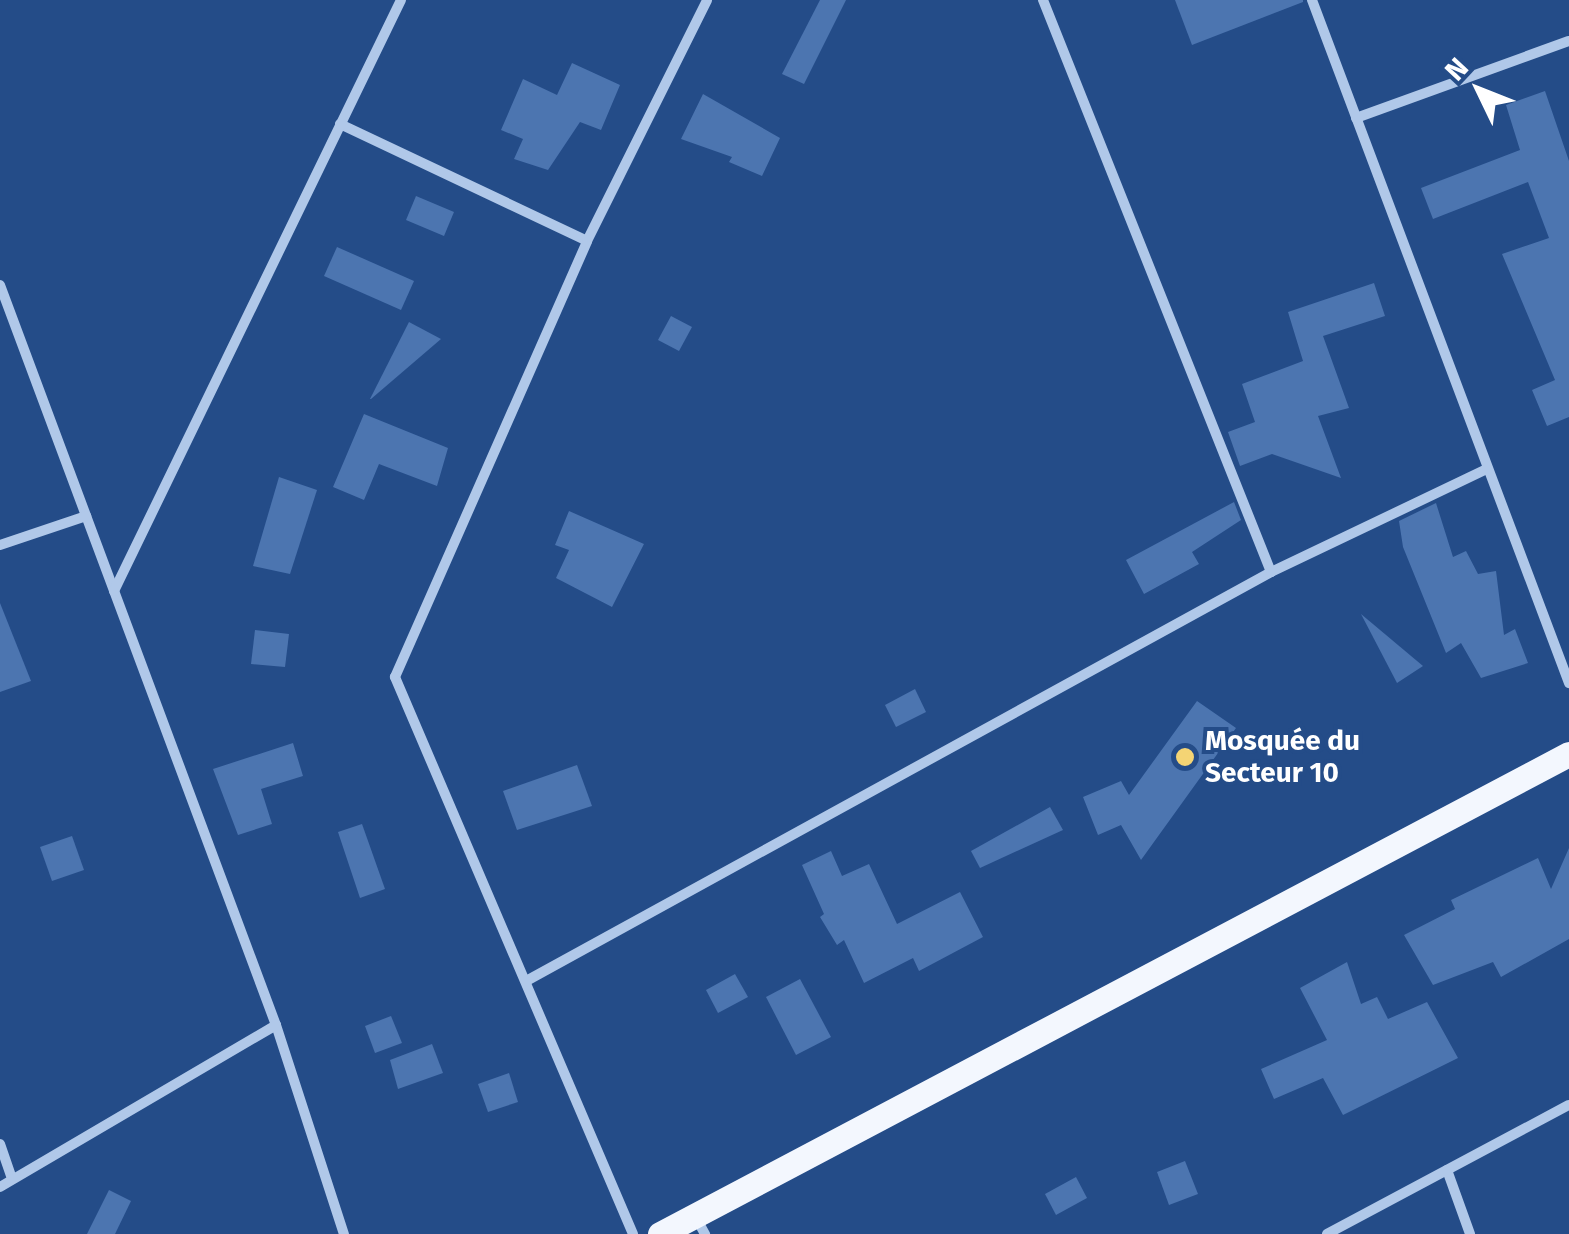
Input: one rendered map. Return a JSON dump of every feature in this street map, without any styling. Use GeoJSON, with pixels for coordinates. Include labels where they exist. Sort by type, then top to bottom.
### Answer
{"type":"FeatureCollection","features":[{"type":"Feature","properties":{"kind":"main road"},"geometry":{"type":"LineString","coordinates":[[660,1234],[700,1224],[1569,754]]}},
{"type":"Feature","properties":{"kind":"street"},"geometry":{"type":"LineString","coordinates":[[114,591],[401,0]]}},
{"type":"Feature","properties":{"kind":"street"},"geometry":{"type":"LineString","coordinates":[[634,1234],[395,677],[587,241],[707,0]]}},
{"type":"Feature","properties":{"kind":"street"},"geometry":{"type":"LineString","coordinates":[[1042,0],[1271,572]]}},
{"type":"Feature","properties":{"kind":"street"},"geometry":{"type":"LineString","coordinates":[[1312,0],[1569,683]]}},
{"type":"Feature","properties":{"kind":"street"},"geometry":{"type":"LineString","coordinates":[[1356,118],[1569,41]]}},
{"type":"Feature","properties":{"kind":"street"},"geometry":{"type":"LineString","coordinates":[[340,124],[587,241]]}},
{"type":"Feature","properties":{"kind":"street"},"geometry":{"type":"LineString","coordinates":[[0,285],[276,1025],[344,1234]]}},
{"type":"Feature","properties":{"kind":"street"},"geometry":{"type":"LineString","coordinates":[[528,980],[1271,572],[1486,469]]}},
{"type":"Feature","properties":{"kind":"street"},"geometry":{"type":"LineString","coordinates":[[0,545],[86,516]]}},
{"type":"Feature","properties":{"kind":"street"},"geometry":{"type":"LineString","coordinates":[[0,1187],[276,1025]]}},
{"type":"Feature","properties":{"kind":"street"},"geometry":{"type":"LineString","coordinates":[[1328,1234],[1569,1106]]}},
{"type":"Feature","properties":{"kind":"street"},"geometry":{"type":"LineString","coordinates":[[0,1144],[12,1180]]}},
{"type":"Feature","properties":{"kind":"street"},"geometry":{"type":"LineString","coordinates":[[1447,1170],[1470,1234]]}},
{"type":"Feature","properties":{"kind":"building"},"geometry":{"type":"Polygon","coordinates":[[[820,0],[846,0],[804,84],[782,74],[820,0]]]}},
{"type":"Feature","properties":{"kind":"building"},"geometry":{"type":"Polygon","coordinates":[[[1175,0],[1303,0],[1303,2],[1192,45],[1175,0]]]}},
{"type":"Feature","properties":{"kind":"building"},"geometry":{"type":"Polygon","coordinates":[[[572,63],[620,85],[601,130],[580,122],[548,170],[514,159],[523,139],[501,130],[523,79],[557,95],[572,63]]]}},
{"type":"Feature","properties":{"kind":"building"},"geometry":{"type":"Polygon","coordinates":[[[1545,91],[1569,161],[1569,417],[1547,426],[1532,390],[1555,380],[1502,254],[1549,238],[1528,182],[1433,219],[1421,188],[1520,150],[1506,105],[1545,91]]]}},
{"type":"Feature","properties":{"kind":"building"},"geometry":{"type":"Polygon","coordinates":[[[703,94],[780,138],[762,176],[729,162],[732,157],[681,139],[703,94]]]}},
{"type":"Feature","properties":{"kind":"building"},"geometry":{"type":"Polygon","coordinates":[[[416,196],[454,212],[444,236],[406,220],[416,196]]]}},
{"type":"Feature","properties":{"kind":"building"},"geometry":{"type":"Polygon","coordinates":[[[337,247],[414,281],[401,310],[324,276],[337,247]]]}},
{"type":"Feature","properties":{"kind":"building"},"geometry":{"type":"Polygon","coordinates":[[[1374,283],[1385,316],[1323,336],[1349,408],[1318,416],[1341,478],[1272,454],[1240,466],[1228,432],[1255,422],[1242,384],[1303,361],[1288,312],[1374,283]]]}},
{"type":"Feature","properties":{"kind":"building"},"geometry":{"type":"Polygon","coordinates":[[[671,316],[692,327],[679,351],[658,340],[671,316]]]}},
{"type":"Feature","properties":{"kind":"building"},"geometry":{"type":"Polygon","coordinates":[[[409,322],[441,339],[370,399],[409,322]]]}},
{"type":"Feature","properties":{"kind":"building"},"geometry":{"type":"Polygon","coordinates":[[[364,414],[448,448],[437,486],[379,464],[364,500],[333,487],[364,414]]]}},
{"type":"Feature","properties":{"kind":"building"},"geometry":{"type":"Polygon","coordinates":[[[279,477],[317,490],[290,574],[253,566],[279,477]]]}},
{"type":"Feature","properties":{"kind":"building"},"geometry":{"type":"Polygon","coordinates":[[[1234,502],[1241,520],[1192,552],[1199,564],[1144,594],[1126,560],[1234,502]]]}},
{"type":"Feature","properties":{"kind":"building"},"geometry":{"type":"Polygon","coordinates":[[[1436,503],[1453,557],[1466,551],[1478,574],[1496,571],[1504,635],[1515,629],[1528,663],[1481,678],[1461,643],[1446,653],[1403,547],[1399,521],[1436,503]]]}},
{"type":"Feature","properties":{"kind":"building"},"geometry":{"type":"Polygon","coordinates":[[[569,511],[644,544],[612,607],[556,578],[569,550],[555,545],[569,511]]]}},
{"type":"Feature","properties":{"kind":"building"},"geometry":{"type":"Polygon","coordinates":[[[0,603],[31,681],[0,692],[0,603]]]}},
{"type":"Feature","properties":{"kind":"building"},"geometry":{"type":"Polygon","coordinates":[[[1361,614],[1423,666],[1397,683],[1361,614]]]}},
{"type":"Feature","properties":{"kind":"building"},"geometry":{"type":"Polygon","coordinates":[[[255,630],[289,634],[285,667],[251,664],[255,630]]]}},
{"type":"Feature","properties":{"kind":"building"},"geometry":{"type":"Polygon","coordinates":[[[915,689],[926,712],[896,727],[885,705],[915,689]]]}},
{"type":"Feature","properties":{"kind":"building"},"geometry":{"type":"Polygon","coordinates":[[[1197,701],[1236,728],[1141,860],[1121,825],[1098,835],[1083,797],[1121,781],[1129,795],[1197,701]]]}},
{"type":"Feature","properties":{"kind":"building"},"geometry":{"type":"Polygon","coordinates":[[[293,743],[303,776],[261,789],[272,824],[238,835],[213,769],[293,743]]]}},
{"type":"Feature","properties":{"kind":"building"},"geometry":{"type":"Polygon","coordinates":[[[577,765],[592,806],[517,830],[503,791],[577,765]]]}},
{"type":"Feature","properties":{"kind":"building"},"geometry":{"type":"Polygon","coordinates":[[[1050,807],[1063,830],[980,868],[971,851],[1050,807]]]}},
{"type":"Feature","properties":{"kind":"building"},"geometry":{"type":"Polygon","coordinates":[[[362,824],[385,889],[360,898],[338,832],[362,824]]]}},
{"type":"Feature","properties":{"kind":"building"},"geometry":{"type":"Polygon","coordinates":[[[72,836],[84,870],[52,881],[40,847],[72,836]]]}},
{"type":"Feature","properties":{"kind":"building"},"geometry":{"type":"Polygon","coordinates":[[[1569,848],[1569,939],[1501,977],[1493,962],[1433,985],[1404,935],[1455,909],[1451,900],[1538,858],[1551,889],[1569,848]]]}},
{"type":"Feature","properties":{"kind":"building"},"geometry":{"type":"Polygon","coordinates":[[[831,851],[842,876],[869,864],[897,924],[960,892],[983,937],[919,971],[913,958],[864,983],[844,940],[837,945],[820,917],[824,914],[802,865],[831,851]]]}},
{"type":"Feature","properties":{"kind":"building"},"geometry":{"type":"Polygon","coordinates":[[[1347,962],[1361,1004],[1377,997],[1388,1019],[1427,1002],[1458,1058],[1343,1115],[1323,1078],[1274,1099],[1261,1069],[1327,1040],[1300,988],[1347,962]]]}},
{"type":"Feature","properties":{"kind":"building"},"geometry":{"type":"Polygon","coordinates":[[[735,974],[748,997],[718,1013],[706,990],[735,974]]]}},
{"type":"Feature","properties":{"kind":"building"},"geometry":{"type":"Polygon","coordinates":[[[800,979],[831,1037],[796,1055],[766,997],[800,979]]]}},
{"type":"Feature","properties":{"kind":"building"},"geometry":{"type":"Polygon","coordinates":[[[391,1016],[402,1043],[375,1053],[365,1026],[391,1016]]]}},
{"type":"Feature","properties":{"kind":"building"},"geometry":{"type":"Polygon","coordinates":[[[432,1044],[443,1073],[398,1089],[390,1060],[432,1044]]]}},
{"type":"Feature","properties":{"kind":"building"},"geometry":{"type":"Polygon","coordinates":[[[509,1073],[518,1102],[488,1112],[478,1084],[509,1073]]]}},
{"type":"Feature","properties":{"kind":"building"},"geometry":{"type":"Polygon","coordinates":[[[1185,1161],[1198,1194],[1169,1205],[1157,1172],[1185,1161]]]}},
{"type":"Feature","properties":{"kind":"building"},"geometry":{"type":"Polygon","coordinates":[[[1076,1177],[1087,1198],[1056,1215],[1045,1194],[1076,1177]]]}},
{"type":"Feature","properties":{"kind":"building"},"geometry":{"type":"Polygon","coordinates":[[[109,1190],[131,1201],[115,1234],[87,1234],[109,1190]]]}},
{"type":"Feature","properties":{"kind":"place","name":"Mosquée du Secteur 10"},"geometry":{"type":"Point","coordinates":[1185,757]}}]}
